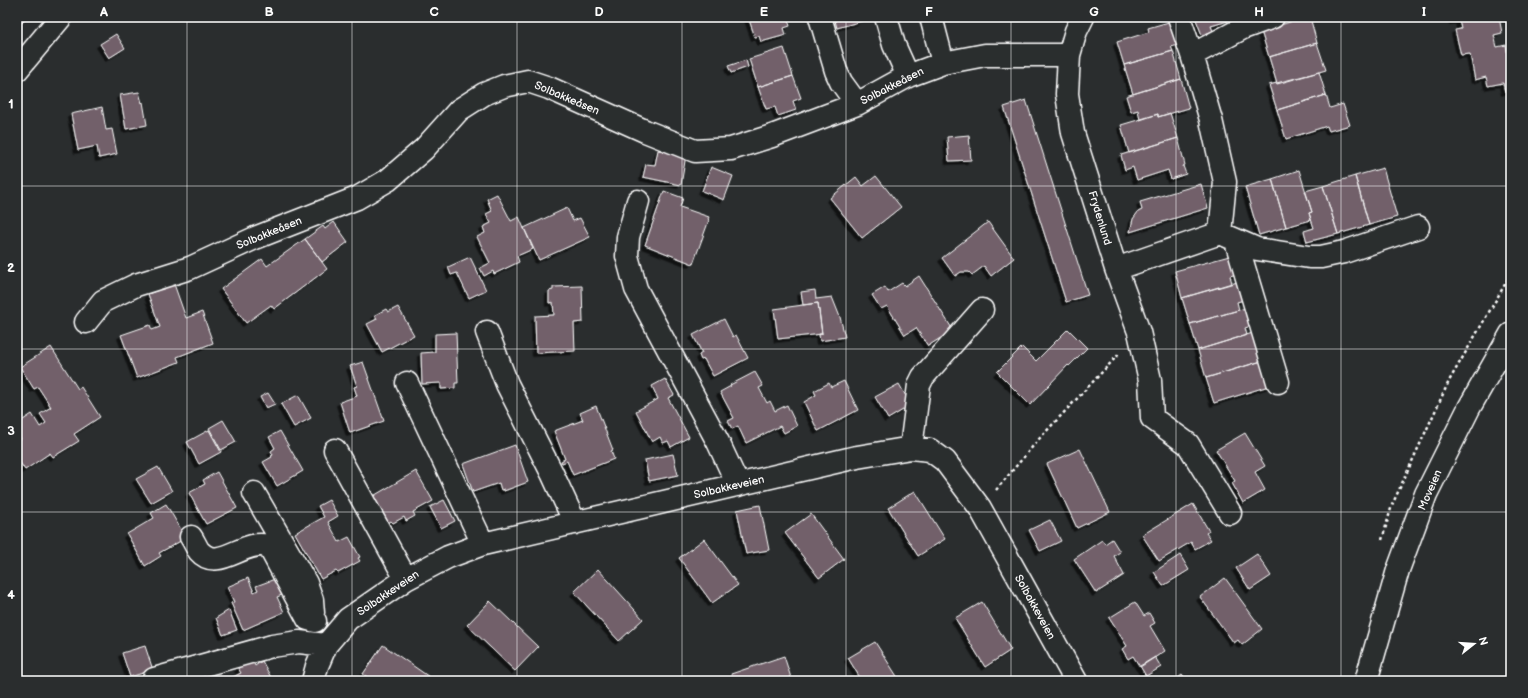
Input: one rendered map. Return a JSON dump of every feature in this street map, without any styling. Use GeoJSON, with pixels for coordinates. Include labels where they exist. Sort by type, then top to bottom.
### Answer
{"type":"FeatureCollection","features":[{"type":"Feature","properties":{"kind":"street"},"geometry":{"type":"LineString","coordinates":[[17,70],[61,17]]}},
{"type":"Feature","properties":{"kind":"street"},"geometry":{"type":"LineString","coordinates":[[820,17],[839,77],[846,91],[857,104]]}},
{"type":"Feature","properties":{"kind":"street"},"geometry":{"type":"LineString","coordinates":[[886,17],[894,46],[908,76]]}},
{"type":"Feature","properties":{"kind":"street"},"geometry":{"type":"LineString","coordinates":[[931,17],[942,63]]}},
{"type":"Feature","properties":{"kind":"street","name":"Frydenlund"},"geometry":{"type":"LineString","coordinates":[[1083,17],[1076,31],[1069,55],[1067,94],[1073,133],[1116,269],[1140,332],[1150,380],[1152,418],[1188,444],[1230,513]]}},
{"type":"Feature","properties":{"kind":"street"},"geometry":{"type":"LineString","coordinates":[[1179,17],[1211,120],[1225,182],[1228,237],[1278,382]]}},
{"type":"Feature","properties":{"kind":"street"},"geometry":{"type":"LineString","coordinates":[[1192,55],[1243,28],[1273,17]]}},
{"type":"Feature","properties":{"kind":"street","name":"Solbakkeåsen"},"geometry":{"type":"LineString","coordinates":[[86,322],[103,301],[136,285],[190,268],[255,238],[357,198],[388,180],[424,148],[459,110],[484,94],[504,86],[528,81],[549,88],[645,131],[695,151],[731,149],[772,136],[857,104],[908,76],[942,63],[985,55],[1069,55]]}},
{"type":"Feature","properties":{"kind":"street"},"geometry":{"type":"LineString","coordinates":[[638,201],[628,237],[627,256],[636,289],[718,442],[738,484]]}},
{"type":"Feature","properties":{"kind":"street"},"geometry":{"type":"LineString","coordinates":[[1116,269],[1228,237],[1257,249],[1295,255],[1321,257],[1344,252],[1418,227]]}},
{"type":"Feature","properties":{"kind":"street"},"geometry":{"type":"LineString","coordinates":[[911,448],[919,386],[923,377],[982,310]]}},
{"type":"Feature","properties":{"kind":"street"},"geometry":{"type":"LineString","coordinates":[[487,332],[507,384],[552,473],[575,523]]}},
{"type":"Feature","properties":{"kind":"street","name":"Moveien"},"geometry":{"type":"LineString","coordinates":[[1366,681],[1398,570],[1426,494],[1469,408],[1511,334]]}},
{"type":"Feature","properties":{"kind":"street"},"geometry":{"type":"LineString","coordinates":[[407,383],[483,544]]}},
{"type":"Feature","properties":{"kind":"street","name":"Solbakkeveien"},"geometry":{"type":"LineString","coordinates":[[313,681],[317,666],[326,645],[348,619],[406,578],[448,557],[483,544],[857,456],[911,448],[930,450],[946,461],[980,508],[1076,681]]}},
{"type":"Feature","properties":{"kind":"street"},"geometry":{"type":"LineString","coordinates":[[335,450],[406,578]]}},
{"type":"Feature","properties":{"kind":"street"},"geometry":{"type":"LineString","coordinates":[[254,493],[306,583],[312,600],[315,621],[326,645]]}},
{"type":"Feature","properties":{"kind":"street"},"geometry":{"type":"LineString","coordinates":[[191,537],[199,550],[205,556],[212,559],[222,558],[255,544],[267,546],[271,550],[308,619],[315,621]]}},
{"type":"Feature","properties":{"kind":"street"},"geometry":{"type":"LineString","coordinates":[[154,679],[272,646],[298,642],[326,645]]}},
{"type":"Feature","properties":{"kind":"street","name":"Moveien"},"geometry":{"type":"LineString","coordinates":[[1374,656],[1377,681]]}},
{"type":"Feature","properties":{"kind":"path"},"geometry":{"type":"LineString","coordinates":[[980,508],[1039,440],[1140,332]]}},
{"type":"Feature","properties":{"kind":"building"},"geometry":{"type":"Polygon","coordinates":[[[17,17],[28,17],[22,23],[17,17]]]}},
{"type":"Feature","properties":{"kind":"building"},"geometry":{"type":"Polygon","coordinates":[[[748,17],[787,17],[790,26],[784,28],[786,35],[761,42],[759,36],[755,37],[748,17]]]}},
{"type":"Feature","properties":{"kind":"building"},"geometry":{"type":"Polygon","coordinates":[[[834,17],[861,17],[862,21],[837,28],[834,17]]]}},
{"type":"Feature","properties":{"kind":"building"},"geometry":{"type":"Polygon","coordinates":[[[1195,17],[1227,17],[1228,21],[1211,26],[1213,31],[1202,35],[1195,17]]]}},
{"type":"Feature","properties":{"kind":"building"},"geometry":{"type":"Polygon","coordinates":[[[1310,17],[1317,43],[1269,57],[1261,31],[1310,17]]]}},
{"type":"Feature","properties":{"kind":"building"},"geometry":{"type":"Polygon","coordinates":[[[1452,17],[1499,17],[1502,33],[1494,35],[1497,47],[1506,45],[1508,57],[1511,56],[1511,90],[1505,92],[1503,83],[1488,86],[1486,77],[1475,80],[1470,54],[1461,55],[1455,30],[1461,29],[1459,20],[1453,21],[1452,17]]]}},
{"type":"Feature","properties":{"kind":"building"},"geometry":{"type":"Polygon","coordinates":[[[1172,21],[1178,45],[1171,47],[1173,51],[1124,65],[1117,42],[1149,32],[1148,28],[1172,21]]]}},
{"type":"Feature","properties":{"kind":"building"},"geometry":{"type":"Polygon","coordinates":[[[116,34],[125,48],[109,58],[100,44],[116,34]]]}},
{"type":"Feature","properties":{"kind":"building"},"geometry":{"type":"Polygon","coordinates":[[[1317,43],[1326,70],[1277,84],[1269,57],[1317,43]]]}},
{"type":"Feature","properties":{"kind":"building"},"geometry":{"type":"Polygon","coordinates":[[[784,48],[793,76],[758,87],[749,59],[784,48]]]}},
{"type":"Feature","properties":{"kind":"building"},"geometry":{"type":"Polygon","coordinates":[[[1173,51],[1181,79],[1133,94],[1124,65],[1173,51]]]}},
{"type":"Feature","properties":{"kind":"building"},"geometry":{"type":"Polygon","coordinates":[[[746,60],[748,67],[731,73],[728,66],[746,60]]]}},
{"type":"Feature","properties":{"kind":"building"},"geometry":{"type":"Polygon","coordinates":[[[1319,72],[1326,95],[1277,110],[1269,85],[1319,72]]]}},
{"type":"Feature","properties":{"kind":"building"},"geometry":{"type":"Polygon","coordinates":[[[793,76],[801,98],[793,101],[796,110],[778,116],[775,107],[766,109],[758,87],[793,76]]]}},
{"type":"Feature","properties":{"kind":"building"},"geometry":{"type":"Polygon","coordinates":[[[1181,79],[1189,108],[1158,117],[1158,114],[1140,120],[1138,110],[1131,112],[1126,96],[1181,79]]]}},
{"type":"Feature","properties":{"kind":"building"},"geometry":{"type":"Polygon","coordinates":[[[139,92],[142,103],[143,102],[147,125],[126,129],[120,95],[139,92]]]}},
{"type":"Feature","properties":{"kind":"building"},"geometry":{"type":"Polygon","coordinates":[[[1326,95],[1330,108],[1343,104],[1350,125],[1329,131],[1327,126],[1286,139],[1277,110],[1326,95]]]}},
{"type":"Feature","properties":{"kind":"building"},"geometry":{"type":"Polygon","coordinates":[[[1026,100],[1088,295],[1066,302],[1004,107],[1026,100]]]}},
{"type":"Feature","properties":{"kind":"building"},"geometry":{"type":"Polygon","coordinates":[[[102,107],[106,130],[112,129],[117,154],[99,158],[97,146],[78,150],[71,114],[102,107]]]}},
{"type":"Feature","properties":{"kind":"building"},"geometry":{"type":"Polygon","coordinates":[[[1170,113],[1178,138],[1129,153],[1121,125],[1158,114],[1158,117],[1170,113]]]}},
{"type":"Feature","properties":{"kind":"building"},"geometry":{"type":"Polygon","coordinates":[[[969,135],[971,160],[949,161],[947,137],[969,135]]]}},
{"type":"Feature","properties":{"kind":"building"},"geometry":{"type":"Polygon","coordinates":[[[1178,138],[1186,174],[1171,179],[1168,170],[1137,180],[1133,167],[1125,170],[1121,155],[1178,138]]]}},
{"type":"Feature","properties":{"kind":"building"},"geometry":{"type":"Polygon","coordinates":[[[658,150],[686,155],[681,185],[643,177],[646,164],[655,165],[658,150]]]}},
{"type":"Feature","properties":{"kind":"building"},"geometry":{"type":"Polygon","coordinates":[[[711,167],[733,176],[724,200],[702,191],[711,167]]]}},
{"type":"Feature","properties":{"kind":"building"},"geometry":{"type":"Polygon","coordinates":[[[1383,168],[1397,217],[1369,225],[1355,176],[1383,168]]]}},
{"type":"Feature","properties":{"kind":"building"},"geometry":{"type":"Polygon","coordinates":[[[1299,170],[1312,212],[1309,213],[1311,220],[1286,227],[1272,179],[1299,170]]]}},
{"type":"Feature","properties":{"kind":"building"},"geometry":{"type":"Polygon","coordinates":[[[876,176],[901,207],[862,238],[830,198],[856,177],[863,186],[876,176]]]}},
{"type":"Feature","properties":{"kind":"building"},"geometry":{"type":"Polygon","coordinates":[[[1355,176],[1369,225],[1338,234],[1323,186],[1355,176]]]}},
{"type":"Feature","properties":{"kind":"building"},"geometry":{"type":"Polygon","coordinates":[[[1272,179],[1286,227],[1259,235],[1245,187],[1272,179]]]}},
{"type":"Feature","properties":{"kind":"building"},"geometry":{"type":"Polygon","coordinates":[[[1201,184],[1208,208],[1130,232],[1133,219],[1138,212],[1142,210],[1140,202],[1201,184]]]}},
{"type":"Feature","properties":{"kind":"building"},"geometry":{"type":"Polygon","coordinates":[[[1323,186],[1338,234],[1307,242],[1304,231],[1314,228],[1309,213],[1312,212],[1305,191],[1323,186]]]}},
{"type":"Feature","properties":{"kind":"building"},"geometry":{"type":"Polygon","coordinates":[[[664,191],[683,198],[680,207],[709,217],[693,264],[645,245],[664,191]]]}},
{"type":"Feature","properties":{"kind":"building"},"geometry":{"type":"Polygon","coordinates":[[[497,194],[511,221],[519,217],[533,249],[517,256],[519,262],[494,274],[493,271],[484,276],[480,268],[490,263],[477,237],[485,233],[483,227],[491,223],[486,214],[492,211],[487,199],[497,194]]]}},
{"type":"Feature","properties":{"kind":"building"},"geometry":{"type":"Polygon","coordinates":[[[567,208],[573,221],[580,218],[590,237],[539,260],[524,228],[567,208]]]}},
{"type":"Feature","properties":{"kind":"building"},"geometry":{"type":"Polygon","coordinates":[[[334,222],[348,242],[322,262],[305,239],[323,226],[325,229],[334,222]]]}},
{"type":"Feature","properties":{"kind":"building"},"geometry":{"type":"Polygon","coordinates":[[[988,222],[1014,258],[991,276],[984,266],[972,275],[969,272],[961,272],[955,276],[942,258],[988,222]]]}},
{"type":"Feature","properties":{"kind":"building"},"geometry":{"type":"Polygon","coordinates":[[[305,239],[327,269],[274,309],[271,305],[246,323],[221,289],[262,259],[267,266],[305,239]]]}},
{"type":"Feature","properties":{"kind":"building"},"geometry":{"type":"Polygon","coordinates":[[[1233,255],[1239,273],[1230,276],[1232,283],[1182,298],[1175,271],[1233,255]]]}},
{"type":"Feature","properties":{"kind":"building"},"geometry":{"type":"Polygon","coordinates":[[[470,257],[486,290],[469,298],[457,273],[451,275],[448,267],[470,257]]]}},
{"type":"Feature","properties":{"kind":"building"},"geometry":{"type":"Polygon","coordinates":[[[919,276],[953,330],[928,346],[916,328],[905,335],[887,306],[881,309],[872,295],[885,287],[888,292],[902,283],[905,286],[919,276]]]}},
{"type":"Feature","properties":{"kind":"building"},"geometry":{"type":"Polygon","coordinates":[[[1241,281],[1247,299],[1237,302],[1239,310],[1190,324],[1182,298],[1241,281]]]}},
{"type":"Feature","properties":{"kind":"building"},"geometry":{"type":"Polygon","coordinates":[[[174,284],[186,318],[202,312],[213,343],[177,357],[179,362],[137,378],[121,335],[150,325],[152,330],[160,327],[148,294],[174,284]]]}},
{"type":"Feature","properties":{"kind":"building"},"geometry":{"type":"Polygon","coordinates":[[[582,286],[583,322],[574,323],[575,351],[536,353],[535,316],[554,315],[553,302],[549,303],[549,291],[553,290],[553,287],[582,286]]]}},
{"type":"Feature","properties":{"kind":"building"},"geometry":{"type":"Polygon","coordinates":[[[815,290],[816,299],[832,297],[840,317],[845,337],[820,341],[819,334],[822,334],[818,303],[803,305],[801,292],[815,290]]]}},
{"type":"Feature","properties":{"kind":"building"},"geometry":{"type":"Polygon","coordinates":[[[818,303],[822,334],[778,339],[774,309],[818,303]]]}},
{"type":"Feature","properties":{"kind":"building"},"geometry":{"type":"Polygon","coordinates":[[[398,307],[414,335],[382,352],[367,324],[377,319],[375,315],[386,309],[388,312],[398,307]]]}},
{"type":"Feature","properties":{"kind":"building"},"geometry":{"type":"Polygon","coordinates":[[[1249,307],[1254,325],[1245,328],[1247,335],[1198,350],[1190,324],[1249,307]]]}},
{"type":"Feature","properties":{"kind":"building"},"geometry":{"type":"Polygon","coordinates":[[[724,319],[733,337],[736,335],[748,358],[713,376],[704,359],[701,360],[699,355],[702,353],[693,335],[724,319]]]}},
{"type":"Feature","properties":{"kind":"building"},"geometry":{"type":"Polygon","coordinates":[[[1068,329],[1087,348],[1069,366],[1068,365],[1030,405],[997,372],[1022,347],[1036,361],[1068,329]]]}},
{"type":"Feature","properties":{"kind":"building"},"geometry":{"type":"Polygon","coordinates":[[[1256,332],[1265,360],[1206,378],[1198,350],[1256,332]]]}},
{"type":"Feature","properties":{"kind":"building"},"geometry":{"type":"Polygon","coordinates":[[[456,333],[458,383],[455,383],[455,388],[441,389],[441,383],[422,384],[421,353],[435,352],[435,334],[456,333]]]}},
{"type":"Feature","properties":{"kind":"building"},"geometry":{"type":"Polygon","coordinates":[[[51,347],[78,389],[81,387],[100,417],[74,434],[79,441],[53,457],[50,453],[25,470],[17,458],[17,441],[21,439],[17,432],[17,424],[32,414],[40,427],[46,423],[40,414],[51,407],[38,387],[34,389],[20,367],[51,347]]]}},
{"type":"Feature","properties":{"kind":"building"},"geometry":{"type":"Polygon","coordinates":[[[1265,360],[1272,385],[1214,403],[1206,378],[1265,360]]]}},
{"type":"Feature","properties":{"kind":"building"},"geometry":{"type":"Polygon","coordinates":[[[363,362],[384,421],[350,433],[340,402],[357,396],[354,387],[357,386],[350,366],[363,362]]]}},
{"type":"Feature","properties":{"kind":"building"},"geometry":{"type":"Polygon","coordinates":[[[755,372],[763,386],[759,388],[767,403],[770,401],[775,411],[787,405],[797,426],[784,433],[780,426],[746,443],[738,426],[732,429],[728,421],[734,418],[720,392],[755,372]]]}},
{"type":"Feature","properties":{"kind":"building"},"geometry":{"type":"Polygon","coordinates":[[[665,379],[674,395],[668,398],[689,437],[671,447],[668,441],[663,443],[660,437],[652,442],[636,411],[658,399],[652,386],[665,379]]]}},
{"type":"Feature","properties":{"kind":"building"},"geometry":{"type":"Polygon","coordinates":[[[844,381],[858,410],[818,431],[804,402],[816,395],[814,391],[829,383],[831,387],[844,381]]]}},
{"type":"Feature","properties":{"kind":"building"},"geometry":{"type":"Polygon","coordinates":[[[899,384],[911,405],[888,419],[875,397],[899,384]]]}},
{"type":"Feature","properties":{"kind":"building"},"geometry":{"type":"Polygon","coordinates":[[[268,393],[275,404],[266,408],[260,397],[268,393]]]}},
{"type":"Feature","properties":{"kind":"building"},"geometry":{"type":"Polygon","coordinates":[[[298,395],[311,418],[294,427],[281,404],[298,395]]]}},
{"type":"Feature","properties":{"kind":"building"},"geometry":{"type":"Polygon","coordinates":[[[596,406],[613,450],[611,451],[614,459],[573,475],[567,461],[562,463],[561,461],[565,459],[554,431],[583,420],[580,413],[596,406]]]}},
{"type":"Feature","properties":{"kind":"building"},"geometry":{"type":"Polygon","coordinates":[[[223,420],[236,442],[221,450],[209,428],[223,420]]]}},
{"type":"Feature","properties":{"kind":"building"},"geometry":{"type":"Polygon","coordinates":[[[209,430],[221,452],[199,464],[187,442],[209,430]]]}},
{"type":"Feature","properties":{"kind":"building"},"geometry":{"type":"Polygon","coordinates":[[[280,431],[303,471],[277,486],[263,462],[272,457],[271,456],[273,455],[271,451],[275,448],[269,437],[280,431]]]}},
{"type":"Feature","properties":{"kind":"building"},"geometry":{"type":"Polygon","coordinates":[[[1245,433],[1265,466],[1255,472],[1265,490],[1243,503],[1232,483],[1235,481],[1216,450],[1245,433]]]}},
{"type":"Feature","properties":{"kind":"building"},"geometry":{"type":"Polygon","coordinates":[[[515,445],[528,482],[504,491],[504,489],[501,490],[499,483],[473,492],[463,464],[515,445]]]}},
{"type":"Feature","properties":{"kind":"building"},"geometry":{"type":"Polygon","coordinates":[[[1080,449],[1110,512],[1077,528],[1047,464],[1080,449]]]}},
{"type":"Feature","properties":{"kind":"building"},"geometry":{"type":"Polygon","coordinates":[[[673,454],[678,475],[649,481],[645,460],[673,454]]]}},
{"type":"Feature","properties":{"kind":"building"},"geometry":{"type":"Polygon","coordinates":[[[158,467],[172,491],[151,503],[136,479],[158,467]]]}},
{"type":"Feature","properties":{"kind":"building"},"geometry":{"type":"Polygon","coordinates":[[[416,471],[433,501],[413,512],[415,516],[406,521],[404,517],[393,523],[391,521],[385,525],[370,498],[416,471]]]}},
{"type":"Feature","properties":{"kind":"building"},"geometry":{"type":"Polygon","coordinates":[[[217,472],[237,508],[206,524],[189,493],[205,484],[203,480],[217,472]]]}},
{"type":"Feature","properties":{"kind":"building"},"geometry":{"type":"Polygon","coordinates":[[[915,491],[945,539],[918,556],[888,508],[915,491]]]}},
{"type":"Feature","properties":{"kind":"building"},"geometry":{"type":"Polygon","coordinates":[[[329,500],[338,516],[328,522],[339,542],[349,537],[360,557],[358,558],[360,561],[338,573],[336,571],[321,579],[295,533],[324,517],[318,506],[329,500]]]}},
{"type":"Feature","properties":{"kind":"building"},"geometry":{"type":"Polygon","coordinates":[[[444,500],[455,521],[441,528],[430,507],[444,500]]]}},
{"type":"Feature","properties":{"kind":"building"},"geometry":{"type":"Polygon","coordinates":[[[166,504],[186,538],[159,553],[161,556],[145,566],[127,534],[154,518],[151,513],[166,504]]]}},
{"type":"Feature","properties":{"kind":"building"},"geometry":{"type":"Polygon","coordinates":[[[1193,504],[1209,531],[1206,533],[1211,540],[1195,549],[1191,542],[1159,561],[1142,535],[1193,504]]]}},
{"type":"Feature","properties":{"kind":"building"},"geometry":{"type":"Polygon","coordinates":[[[760,505],[769,550],[746,554],[737,510],[760,505]]]}},
{"type":"Feature","properties":{"kind":"building"},"geometry":{"type":"Polygon","coordinates":[[[811,514],[844,559],[819,578],[785,533],[811,514]]]}},
{"type":"Feature","properties":{"kind":"building"},"geometry":{"type":"Polygon","coordinates":[[[1050,520],[1061,541],[1040,551],[1029,530],[1050,520]]]}},
{"type":"Feature","properties":{"kind":"building"},"geometry":{"type":"Polygon","coordinates":[[[704,539],[738,585],[712,603],[679,558],[704,539]]]}},
{"type":"Feature","properties":{"kind":"building"},"geometry":{"type":"Polygon","coordinates":[[[1112,539],[1120,552],[1114,556],[1124,575],[1096,593],[1074,559],[1102,540],[1105,544],[1112,539]]]}},
{"type":"Feature","properties":{"kind":"building"},"geometry":{"type":"Polygon","coordinates":[[[1257,554],[1271,576],[1250,590],[1236,568],[1257,554]]]}},
{"type":"Feature","properties":{"kind":"building"},"geometry":{"type":"Polygon","coordinates":[[[1180,555],[1189,570],[1163,586],[1154,572],[1180,555]]]}},
{"type":"Feature","properties":{"kind":"building"},"geometry":{"type":"Polygon","coordinates":[[[598,569],[643,619],[619,641],[574,592],[598,569]]]}},
{"type":"Feature","properties":{"kind":"building"},"geometry":{"type":"Polygon","coordinates":[[[248,578],[254,592],[258,590],[256,586],[275,579],[282,595],[277,597],[284,612],[243,630],[231,603],[234,602],[227,587],[248,578]]]}},
{"type":"Feature","properties":{"kind":"building"},"geometry":{"type":"Polygon","coordinates":[[[1225,578],[1262,629],[1242,645],[1238,640],[1234,643],[1200,597],[1225,578]]]}},
{"type":"Feature","properties":{"kind":"building"},"geometry":{"type":"Polygon","coordinates":[[[490,601],[538,647],[515,671],[467,625],[490,601]]]}},
{"type":"Feature","properties":{"kind":"building"},"geometry":{"type":"Polygon","coordinates":[[[982,602],[1011,650],[985,667],[955,618],[982,602]]]}},
{"type":"Feature","properties":{"kind":"building"},"geometry":{"type":"Polygon","coordinates":[[[1135,602],[1144,616],[1149,613],[1155,623],[1150,626],[1165,651],[1140,667],[1133,656],[1128,659],[1122,649],[1127,646],[1109,618],[1135,602]]]}},
{"type":"Feature","properties":{"kind":"building"},"geometry":{"type":"Polygon","coordinates":[[[229,610],[237,630],[223,635],[216,618],[229,610]]]}},
{"type":"Feature","properties":{"kind":"building"},"geometry":{"type":"Polygon","coordinates":[[[875,642],[900,681],[862,681],[848,658],[875,642]]]}},
{"type":"Feature","properties":{"kind":"building"},"geometry":{"type":"Polygon","coordinates":[[[383,645],[435,681],[373,681],[363,674],[383,645]]]}},
{"type":"Feature","properties":{"kind":"building"},"geometry":{"type":"Polygon","coordinates":[[[145,646],[153,670],[130,677],[122,653],[145,646]]]}},
{"type":"Feature","properties":{"kind":"building"},"geometry":{"type":"Polygon","coordinates":[[[784,656],[792,681],[733,681],[731,674],[784,656]]]}},
{"type":"Feature","properties":{"kind":"building"},"geometry":{"type":"Polygon","coordinates":[[[1155,657],[1161,667],[1146,676],[1140,666],[1155,657]]]}},
{"type":"Feature","properties":{"kind":"building"},"geometry":{"type":"Polygon","coordinates":[[[252,660],[255,666],[262,661],[273,681],[235,681],[233,677],[241,673],[238,668],[252,660]]]}},
{"type":"Feature","properties":{"kind":"building"},"geometry":{"type":"Polygon","coordinates":[[[1182,675],[1187,681],[1174,681],[1182,675]]]}}]}
